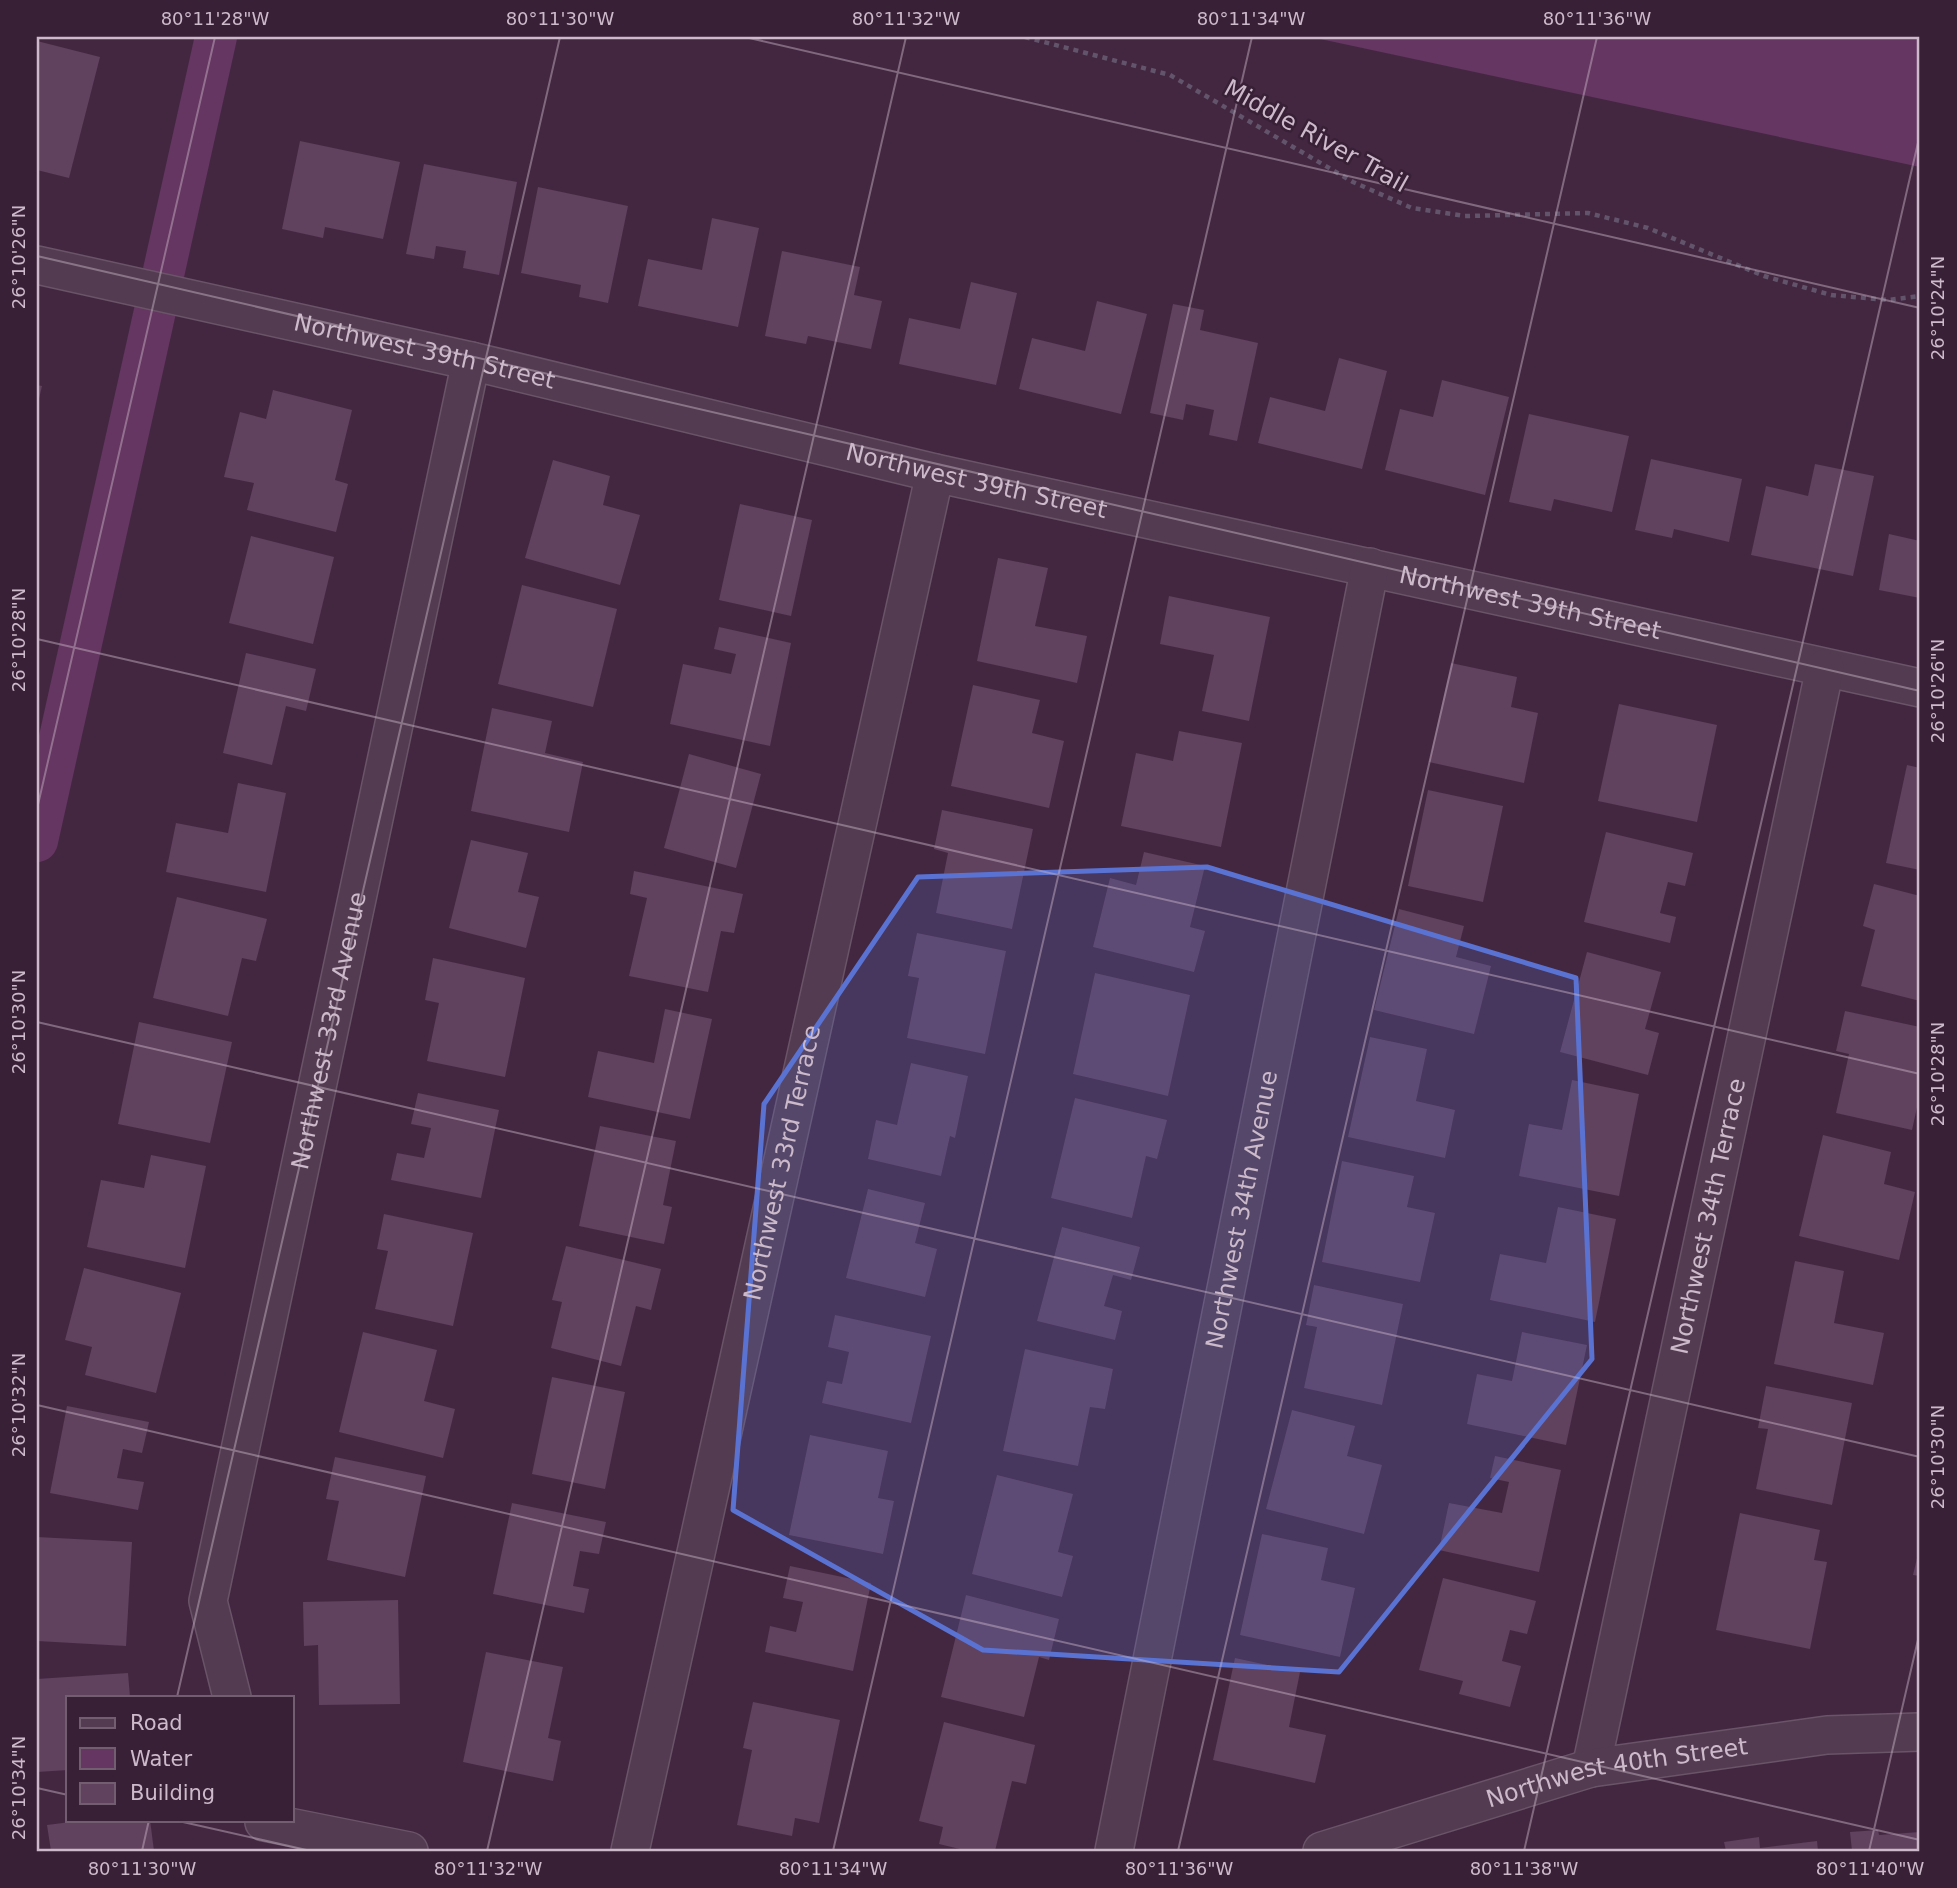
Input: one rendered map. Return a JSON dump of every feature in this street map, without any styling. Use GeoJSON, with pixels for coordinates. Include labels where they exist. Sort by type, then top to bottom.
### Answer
{"type":"FeatureCollection","features":[{"type":"Feature","properties":{"kind":"street","name":"Northwest 39th Street"},"geometry":{"type":"LineString","coordinates":[[37,265],[471,361],[935,473],[1920,688]]}},
{"type":"Feature","properties":{"kind":"street","name":"Northwest 33rd Avenue"},"geometry":{"type":"LineString","coordinates":[[232,1696],[208,1601],[471,361]]}},
{"type":"Feature","properties":{"kind":"street","name":"Northwest 33rd Terrace"},"geometry":{"type":"LineString","coordinates":[[630,1851],[935,473]]}},
{"type":"Feature","properties":{"kind":"street","name":"Northwest 34th Avenue"},"geometry":{"type":"LineString","coordinates":[[1114,1851],[1370,568]]}},
{"type":"Feature","properties":{"kind":"street","name":"Northwest 34th Terrace"},"geometry":{"type":"LineString","coordinates":[[1591,1768],[1825,668]]}},
{"type":"Feature","properties":{"kind":"street","name":"Northwest 40th Street"},"geometry":{"type":"LineString","coordinates":[[1322,1851],[1591,1768],[1827,1735],[1920,1732]]}},
{"type":"Feature","properties":{"kind":"street"},"geometry":{"type":"LineString","coordinates":[[264,1831],[409,1851]]}},
{"type":"Feature","properties":{"kind":"path","name":"Middle River Trail"},"geometry":{"type":"LineString","coordinates":[[1025,37],[1170,75],[1353,182],[1412,208],[1465,216],[1588,212],[1648,228],[1764,276],[1831,295],[1888,300],[1920,296]]}},
{"type":"Feature","properties":{"kind":"highlighted area"},"geometry":{"type":"Polygon","coordinates":[[[1207,867],[1576,978],[1592,1359],[1339,1672],[983,1650],[733,1510],[764,1104],[918,877],[1207,867]]]}},
{"type":"Feature","properties":{"kind":"water"},"geometry":{"type":"Polygon","coordinates":[[[1311,37],[1920,37],[1920,167],[1311,37]]]}},
{"type":"Feature","properties":{"kind":"building"},"geometry":{"type":"Polygon","coordinates":[[[37,41],[100,57],[69,178],[37,170],[37,41]]]}},
{"type":"Feature","properties":{"kind":"building"},"geometry":{"type":"Polygon","coordinates":[[[300,141],[400,162],[383,239],[325,227],[323,238],[282,229],[300,141]]]}},
{"type":"Feature","properties":{"kind":"building"},"geometry":{"type":"Polygon","coordinates":[[[424,164],[517,182],[499,275],[463,268],[466,251],[436,246],[434,259],[406,254],[424,164]]]}},
{"type":"Feature","properties":{"kind":"building"},"geometry":{"type":"Polygon","coordinates":[[[538,187],[628,206],[608,303],[579,297],[581,285],[521,273],[538,187]]]}},
{"type":"Feature","properties":{"kind":"building"},"geometry":{"type":"Polygon","coordinates":[[[712,218],[759,228],[738,327],[638,306],[648,259],[702,270],[712,218]]]}},
{"type":"Feature","properties":{"kind":"building"},"geometry":{"type":"Polygon","coordinates":[[[782,251],[860,267],[854,295],[882,301],[871,349],[808,336],[806,344],[765,336],[782,251]]]}},
{"type":"Feature","properties":{"kind":"building"},"geometry":{"type":"Polygon","coordinates":[[[971,282],[1017,293],[996,385],[899,364],[909,318],[960,329],[971,282]]]}},
{"type":"Feature","properties":{"kind":"building"},"geometry":{"type":"Polygon","coordinates":[[[1097,301],[1147,314],[1121,414],[1019,389],[1032,338],[1085,351],[1097,301]]]}},
{"type":"Feature","properties":{"kind":"building"},"geometry":{"type":"Polygon","coordinates":[[[1173,304],[1204,310],[1200,330],[1258,343],[1237,441],[1209,435],[1214,410],[1186,404],[1183,420],[1150,413],[1173,304]]]}},
{"type":"Feature","properties":{"kind":"building"},"geometry":{"type":"Polygon","coordinates":[[[1339,358],[1387,371],[1362,469],[1258,443],[1270,397],[1325,411],[1339,358]]]}},
{"type":"Feature","properties":{"kind":"building"},"geometry":{"type":"Polygon","coordinates":[[[1442,380],[1509,397],[1485,495],[1385,470],[1400,409],[1433,417],[1442,380]]]}},
{"type":"Feature","properties":{"kind":"building"},"geometry":{"type":"Polygon","coordinates":[[[37,385],[42,386],[38,403],[37,403],[37,385]]]}},
{"type":"Feature","properties":{"kind":"building"},"geometry":{"type":"Polygon","coordinates":[[[273,390],[352,410],[335,480],[348,484],[336,532],[247,510],[254,483],[224,477],[240,412],[266,419],[273,390]]]}},
{"type":"Feature","properties":{"kind":"building"},"geometry":{"type":"Polygon","coordinates":[[[1529,414],[1629,436],[1612,512],[1554,499],[1551,511],[1509,502],[1529,414]]]}},
{"type":"Feature","properties":{"kind":"building"},"geometry":{"type":"Polygon","coordinates":[[[1651,459],[1742,479],[1729,542],[1674,529],[1672,538],[1635,530],[1651,459]]]}},
{"type":"Feature","properties":{"kind":"building"},"geometry":{"type":"Polygon","coordinates":[[[553,460],[610,476],[603,505],[640,515],[620,585],[525,558],[553,460]]]}},
{"type":"Feature","properties":{"kind":"building"},"geometry":{"type":"Polygon","coordinates":[[[1815,464],[1874,476],[1853,576],[1751,555],[1766,486],[1808,496],[1815,464]]]}},
{"type":"Feature","properties":{"kind":"building"},"geometry":{"type":"Polygon","coordinates":[[[740,504],[812,520],[791,616],[719,600],[740,504]]]}},
{"type":"Feature","properties":{"kind":"building"},"geometry":{"type":"Polygon","coordinates":[[[1889,534],[1920,541],[1920,598],[1879,590],[1889,534]]]}},
{"type":"Feature","properties":{"kind":"building"},"geometry":{"type":"Polygon","coordinates":[[[251,536],[334,557],[313,644],[229,623],[251,536]]]}},
{"type":"Feature","properties":{"kind":"building"},"geometry":{"type":"Polygon","coordinates":[[[998,558],[1048,568],[1035,626],[1087,636],[1077,683],[977,661],[998,558]]]}},
{"type":"Feature","properties":{"kind":"building"},"geometry":{"type":"Polygon","coordinates":[[[522,585],[617,609],[593,707],[498,684],[522,585]]]}},
{"type":"Feature","properties":{"kind":"building"},"geometry":{"type":"Polygon","coordinates":[[[1169,596],[1270,617],[1249,721],[1202,711],[1214,655],[1160,644],[1169,596]]]}},
{"type":"Feature","properties":{"kind":"building"},"geometry":{"type":"Polygon","coordinates":[[[719,627],[791,643],[770,746],[670,724],[683,664],[731,674],[736,654],[714,649],[719,627]]]}},
{"type":"Feature","properties":{"kind":"building"},"geometry":{"type":"Polygon","coordinates":[[[246,653],[316,669],[306,711],[286,706],[272,765],[223,753],[246,653]]]}},
{"type":"Feature","properties":{"kind":"building"},"geometry":{"type":"Polygon","coordinates":[[[1451,663],[1517,677],[1511,707],[1538,713],[1524,783],[1429,762],[1451,663]]]}},
{"type":"Feature","properties":{"kind":"building"},"geometry":{"type":"Polygon","coordinates":[[[973,685],[1040,700],[1032,733],[1064,741],[1049,808],[951,786],[973,685]]]}},
{"type":"Feature","properties":{"kind":"building"},"geometry":{"type":"Polygon","coordinates":[[[1619,704],[1717,725],[1697,822],[1598,801],[1619,704]]]}},
{"type":"Feature","properties":{"kind":"building"},"geometry":{"type":"Polygon","coordinates":[[[492,708],[552,721],[545,753],[583,762],[569,832],[471,811],[492,708]]]}},
{"type":"Feature","properties":{"kind":"building"},"geometry":{"type":"Polygon","coordinates":[[[1179,731],[1242,743],[1221,847],[1121,826],[1136,753],[1173,761],[1179,731]]]}},
{"type":"Feature","properties":{"kind":"building"},"geometry":{"type":"Polygon","coordinates":[[[689,754],[761,774],[736,868],[664,848],[689,754]]]}},
{"type":"Feature","properties":{"kind":"building"},"geometry":{"type":"Polygon","coordinates":[[[1907,765],[1920,768],[1920,870],[1886,863],[1907,765]]]}},
{"type":"Feature","properties":{"kind":"building"},"geometry":{"type":"Polygon","coordinates":[[[238,783],[286,793],[266,892],[166,872],[176,823],[228,833],[238,783]]]}},
{"type":"Feature","properties":{"kind":"building"},"geometry":{"type":"Polygon","coordinates":[[[1428,790],[1503,806],[1483,902],[1408,886],[1428,790]]]}},
{"type":"Feature","properties":{"kind":"building"},"geometry":{"type":"Polygon","coordinates":[[[942,810],[1033,829],[1012,929],[936,913],[948,853],[934,849],[942,810]]]}},
{"type":"Feature","properties":{"kind":"building"},"geometry":{"type":"Polygon","coordinates":[[[1606,832],[1693,853],[1685,886],[1668,882],[1660,913],[1676,917],[1670,943],[1584,922],[1606,832]]]}},
{"type":"Feature","properties":{"kind":"building"},"geometry":{"type":"Polygon","coordinates":[[[471,840],[528,853],[518,892],[539,897],[526,948],[449,928],[471,840]]]}},
{"type":"Feature","properties":{"kind":"building"},"geometry":{"type":"Polygon","coordinates":[[[1144,852],[1205,866],[1190,927],[1205,931],[1194,972],[1093,947],[1110,878],[1136,885],[1144,852]]]}},
{"type":"Feature","properties":{"kind":"building"},"geometry":{"type":"Polygon","coordinates":[[[634,871],[743,894],[734,933],[721,931],[708,992],[629,976],[647,898],[630,894],[634,871]]]}},
{"type":"Feature","properties":{"kind":"building"},"geometry":{"type":"Polygon","coordinates":[[[1874,884],[1920,896],[1920,1001],[1861,986],[1875,930],[1863,926],[1874,884]]]}},
{"type":"Feature","properties":{"kind":"building"},"geometry":{"type":"Polygon","coordinates":[[[177,897],[267,919],[256,961],[242,958],[228,1016],[153,998],[177,897]]]}},
{"type":"Feature","properties":{"kind":"building"},"geometry":{"type":"Polygon","coordinates":[[[1399,909],[1464,926],[1456,957],[1491,966],[1474,1034],[1374,1010],[1399,909]]]}},
{"type":"Feature","properties":{"kind":"building"},"geometry":{"type":"Polygon","coordinates":[[[917,933],[1006,951],[985,1054],[907,1038],[919,978],[908,976],[917,933]]]}},
{"type":"Feature","properties":{"kind":"building"},"geometry":{"type":"Polygon","coordinates":[[[1587,952],[1661,972],[1645,1029],[1659,1033],[1648,1075],[1560,1052],[1587,952]]]}},
{"type":"Feature","properties":{"kind":"building"},"geometry":{"type":"Polygon","coordinates":[[[433,958],[525,978],[505,1077],[427,1061],[439,1003],[425,1000],[433,958]]]}},
{"type":"Feature","properties":{"kind":"building"},"geometry":{"type":"Polygon","coordinates":[[[1095,973],[1190,995],[1168,1096],[1073,1074],[1095,973]]]}},
{"type":"Feature","properties":{"kind":"building"},"geometry":{"type":"Polygon","coordinates":[[[665,1009],[712,1019],[690,1119],[588,1097],[598,1051],[654,1063],[665,1009]]]}},
{"type":"Feature","properties":{"kind":"building"},"geometry":{"type":"Polygon","coordinates":[[[1845,1011],[1920,1027],[1920,1094],[1912,1130],[1836,1113],[1849,1054],[1836,1051],[1845,1011]]]}},
{"type":"Feature","properties":{"kind":"building"},"geometry":{"type":"Polygon","coordinates":[[[139,1022],[232,1042],[210,1143],[118,1124],[139,1022]]]}},
{"type":"Feature","properties":{"kind":"building"},"geometry":{"type":"Polygon","coordinates":[[[1370,1037],[1427,1049],[1416,1101],[1455,1110],[1445,1158],[1348,1137],[1370,1037]]]}},
{"type":"Feature","properties":{"kind":"building"},"geometry":{"type":"Polygon","coordinates":[[[911,1063],[968,1076],[955,1138],[950,1136],[941,1176],[868,1159],[876,1120],[897,1125],[911,1063]]]}},
{"type":"Feature","properties":{"kind":"building"},"geometry":{"type":"Polygon","coordinates":[[[1572,1080],[1639,1094],[1619,1196],[1519,1176],[1529,1124],[1562,1130],[1572,1080]]]}},
{"type":"Feature","properties":{"kind":"building"},"geometry":{"type":"Polygon","coordinates":[[[418,1093],[499,1110],[481,1198],[391,1180],[397,1153],[424,1158],[431,1128],[411,1124],[418,1093]]]}},
{"type":"Feature","properties":{"kind":"building"},"geometry":{"type":"Polygon","coordinates":[[[1075,1098],[1167,1120],[1157,1159],[1146,1156],[1132,1218],[1051,1198],[1075,1098]]]}},
{"type":"Feature","properties":{"kind":"building"},"geometry":{"type":"Polygon","coordinates":[[[600,1126],[676,1141],[663,1205],[672,1207],[664,1244],[579,1226],[600,1126]]]}},
{"type":"Feature","properties":{"kind":"building"},"geometry":{"type":"Polygon","coordinates":[[[1823,1135],[1891,1152],[1884,1184],[1915,1192],[1899,1260],[1799,1236],[1823,1135]]]}},
{"type":"Feature","properties":{"kind":"building"},"geometry":{"type":"Polygon","coordinates":[[[151,1155],[206,1166],[185,1268],[87,1247],[101,1180],[144,1188],[151,1155]]]}},
{"type":"Feature","properties":{"kind":"building"},"geometry":{"type":"Polygon","coordinates":[[[1342,1161],[1414,1176],[1407,1207],[1435,1213],[1420,1282],[1322,1262],[1342,1161]]]}},
{"type":"Feature","properties":{"kind":"building"},"geometry":{"type":"Polygon","coordinates":[[[868,1189],[925,1203],[915,1243],[937,1249],[925,1297],[846,1278],[868,1189]]]}},
{"type":"Feature","properties":{"kind":"building"},"geometry":{"type":"Polygon","coordinates":[[[1558,1207],[1616,1219],[1595,1322],[1490,1300],[1500,1254],[1546,1263],[1558,1207]]]}},
{"type":"Feature","properties":{"kind":"building"},"geometry":{"type":"Polygon","coordinates":[[[384,1214],[473,1233],[453,1326],[375,1309],[388,1251],[377,1249],[384,1214]]]}},
{"type":"Feature","properties":{"kind":"building"},"geometry":{"type":"Polygon","coordinates":[[[1062,1227],[1140,1247],[1131,1280],[1113,1275],[1104,1306],[1122,1311],[1115,1340],[1037,1321],[1062,1227]]]}},
{"type":"Feature","properties":{"kind":"building"},"geometry":{"type":"Polygon","coordinates":[[[566,1246],[661,1269],[651,1310],[636,1306],[621,1366],[551,1348],[562,1302],[552,1300],[566,1246]]]}},
{"type":"Feature","properties":{"kind":"building"},"geometry":{"type":"Polygon","coordinates":[[[1795,1261],[1844,1271],[1834,1323],[1884,1333],[1873,1385],[1774,1364],[1795,1261]]]}},
{"type":"Feature","properties":{"kind":"building"},"geometry":{"type":"Polygon","coordinates":[[[84,1268],[181,1293],[156,1393],[85,1375],[92,1347],[65,1340],[84,1268]]]}},
{"type":"Feature","properties":{"kind":"building"},"geometry":{"type":"Polygon","coordinates":[[[1314,1285],[1403,1304],[1382,1405],[1304,1388],[1317,1327],[1306,1325],[1314,1285]]]}},
{"type":"Feature","properties":{"kind":"building"},"geometry":{"type":"Polygon","coordinates":[[[835,1315],[931,1336],[911,1423],[822,1403],[827,1381],[842,1384],[849,1352],[828,1347],[835,1315]]]}},
{"type":"Feature","properties":{"kind":"building"},"geometry":{"type":"Polygon","coordinates":[[[363,1332],[437,1350],[424,1401],[455,1409],[443,1458],[339,1432],[363,1332]]]}},
{"type":"Feature","properties":{"kind":"building"},"geometry":{"type":"Polygon","coordinates":[[[1522,1332],[1587,1345],[1566,1445],[1467,1424],[1477,1374],[1512,1381],[1522,1332]]]}},
{"type":"Feature","properties":{"kind":"building"},"geometry":{"type":"Polygon","coordinates":[[[1025,1349],[1113,1369],[1105,1409],[1090,1407],[1078,1466],[1003,1451],[1025,1349]]]}},
{"type":"Feature","properties":{"kind":"building"},"geometry":{"type":"Polygon","coordinates":[[[552,1377],[625,1392],[605,1489],[532,1474],[552,1377]]]}},
{"type":"Feature","properties":{"kind":"building"},"geometry":{"type":"Polygon","coordinates":[[[1766,1386],[1852,1403],[1832,1505],[1756,1489],[1768,1429],[1758,1428],[1766,1386]]]}},
{"type":"Feature","properties":{"kind":"building"},"geometry":{"type":"Polygon","coordinates":[[[67,1406],[149,1422],[142,1453],[123,1449],[117,1478],[144,1482],[138,1510],[50,1493],[67,1406]]]}},
{"type":"Feature","properties":{"kind":"building"},"geometry":{"type":"Polygon","coordinates":[[[1292,1410],[1355,1426],[1347,1456],[1382,1465],[1364,1534],[1266,1509],[1292,1410]]]}},
{"type":"Feature","properties":{"kind":"building"},"geometry":{"type":"Polygon","coordinates":[[[810,1435],[888,1451],[878,1498],[894,1501],[883,1554],[789,1535],[810,1435]]]}},
{"type":"Feature","properties":{"kind":"building"},"geometry":{"type":"Polygon","coordinates":[[[1495,1456],[1561,1470],[1539,1572],[1439,1550],[1449,1503],[1502,1513],[1509,1482],[1490,1478],[1495,1456]]]}},
{"type":"Feature","properties":{"kind":"building"},"geometry":{"type":"Polygon","coordinates":[[[335,1457],[426,1476],[405,1577],[327,1560],[339,1501],[326,1499],[335,1457]]]}},
{"type":"Feature","properties":{"kind":"building"},"geometry":{"type":"Polygon","coordinates":[[[997,1475],[1073,1494],[1058,1552],[1073,1556],[1062,1597],[972,1574],[997,1475]]]}},
{"type":"Feature","properties":{"kind":"building"},"geometry":{"type":"Polygon","coordinates":[[[512,1503],[606,1522],[599,1554],[580,1551],[573,1586],[589,1589],[584,1613],[493,1594],[512,1503]]]}},
{"type":"Feature","properties":{"kind":"building"},"geometry":{"type":"Polygon","coordinates":[[[1740,1513],[1820,1530],[1814,1560],[1827,1562],[1810,1649],[1716,1630],[1740,1513]]]}},
{"type":"Feature","properties":{"kind":"building"},"geometry":{"type":"Polygon","coordinates":[[[1262,1534],[1328,1548],[1321,1580],[1355,1588],[1340,1657],[1240,1635],[1262,1534]]]}},
{"type":"Feature","properties":{"kind":"building"},"geometry":{"type":"Polygon","coordinates":[[[37,1537],[132,1542],[126,1646],[37,1641],[37,1537]]]}},
{"type":"Feature","properties":{"kind":"building"},"geometry":{"type":"Polygon","coordinates":[[[1920,1546],[1920,1576],[1913,1575],[1920,1546]]]}},
{"type":"Feature","properties":{"kind":"building"},"geometry":{"type":"Polygon","coordinates":[[[790,1566],[871,1583],[853,1671],[765,1652],[770,1626],[796,1632],[803,1602],[783,1598],[790,1566]]]}},
{"type":"Feature","properties":{"kind":"building"},"geometry":{"type":"Polygon","coordinates":[[[1443,1578],[1536,1601],[1527,1634],[1510,1630],[1502,1661],[1521,1666],[1510,1707],[1459,1694],[1463,1681],[1419,1670],[1443,1578]]]}},
{"type":"Feature","properties":{"kind":"building"},"geometry":{"type":"Polygon","coordinates":[[[966,1595],[1059,1619],[1049,1660],[1039,1657],[1024,1717],[941,1697],[966,1595]]]}},
{"type":"Feature","properties":{"kind":"building"},"geometry":{"type":"Polygon","coordinates":[[[398,1600],[400,1704],[319,1705],[318,1645],[304,1646],[303,1602],[398,1600]]]}},
{"type":"Feature","properties":{"kind":"building"},"geometry":{"type":"Polygon","coordinates":[[[486,1652],[563,1667],[548,1738],[561,1741],[553,1781],[463,1762],[486,1652]]]}},
{"type":"Feature","properties":{"kind":"building"},"geometry":{"type":"Polygon","coordinates":[[[1235,1658],[1300,1672],[1289,1727],[1326,1735],[1315,1783],[1213,1760],[1235,1658]]]}},
{"type":"Feature","properties":{"kind":"building"},"geometry":{"type":"Polygon","coordinates":[[[128,1673],[130,1696],[66,1696],[66,1770],[37,1772],[37,1679],[128,1673]]]}},
{"type":"Feature","properties":{"kind":"building"},"geometry":{"type":"Polygon","coordinates":[[[753,1702],[840,1720],[819,1823],[795,1818],[792,1836],[737,1825],[752,1750],[743,1748],[753,1702]]]}},
{"type":"Feature","properties":{"kind":"building"},"geometry":{"type":"Polygon","coordinates":[[[944,1722],[1035,1745],[1026,1784],[1012,1781],[995,1851],[968,1851],[939,1844],[943,1827],[919,1821],[944,1722]]]}},
{"type":"Feature","properties":{"kind":"building"},"geometry":{"type":"Polygon","coordinates":[[[70,1822],[150,1822],[154,1851],[51,1851],[47,1825],[70,1822]]]}},
{"type":"Feature","properties":{"kind":"building"},"geometry":{"type":"Polygon","coordinates":[[[1878,1830],[1879,1835],[1920,1832],[1920,1851],[1852,1851],[1850,1832],[1878,1830]]]}},
{"type":"Feature","properties":{"kind":"building"},"geometry":{"type":"Polygon","coordinates":[[[1759,1837],[1760,1848],[1817,1841],[1818,1851],[1726,1851],[1724,1842],[1759,1837]]]}},
{"type":"Feature","properties":{"kind":"waterway"},"geometry":{"type":"LineString","coordinates":[[37,841],[216,37]]}}]}
